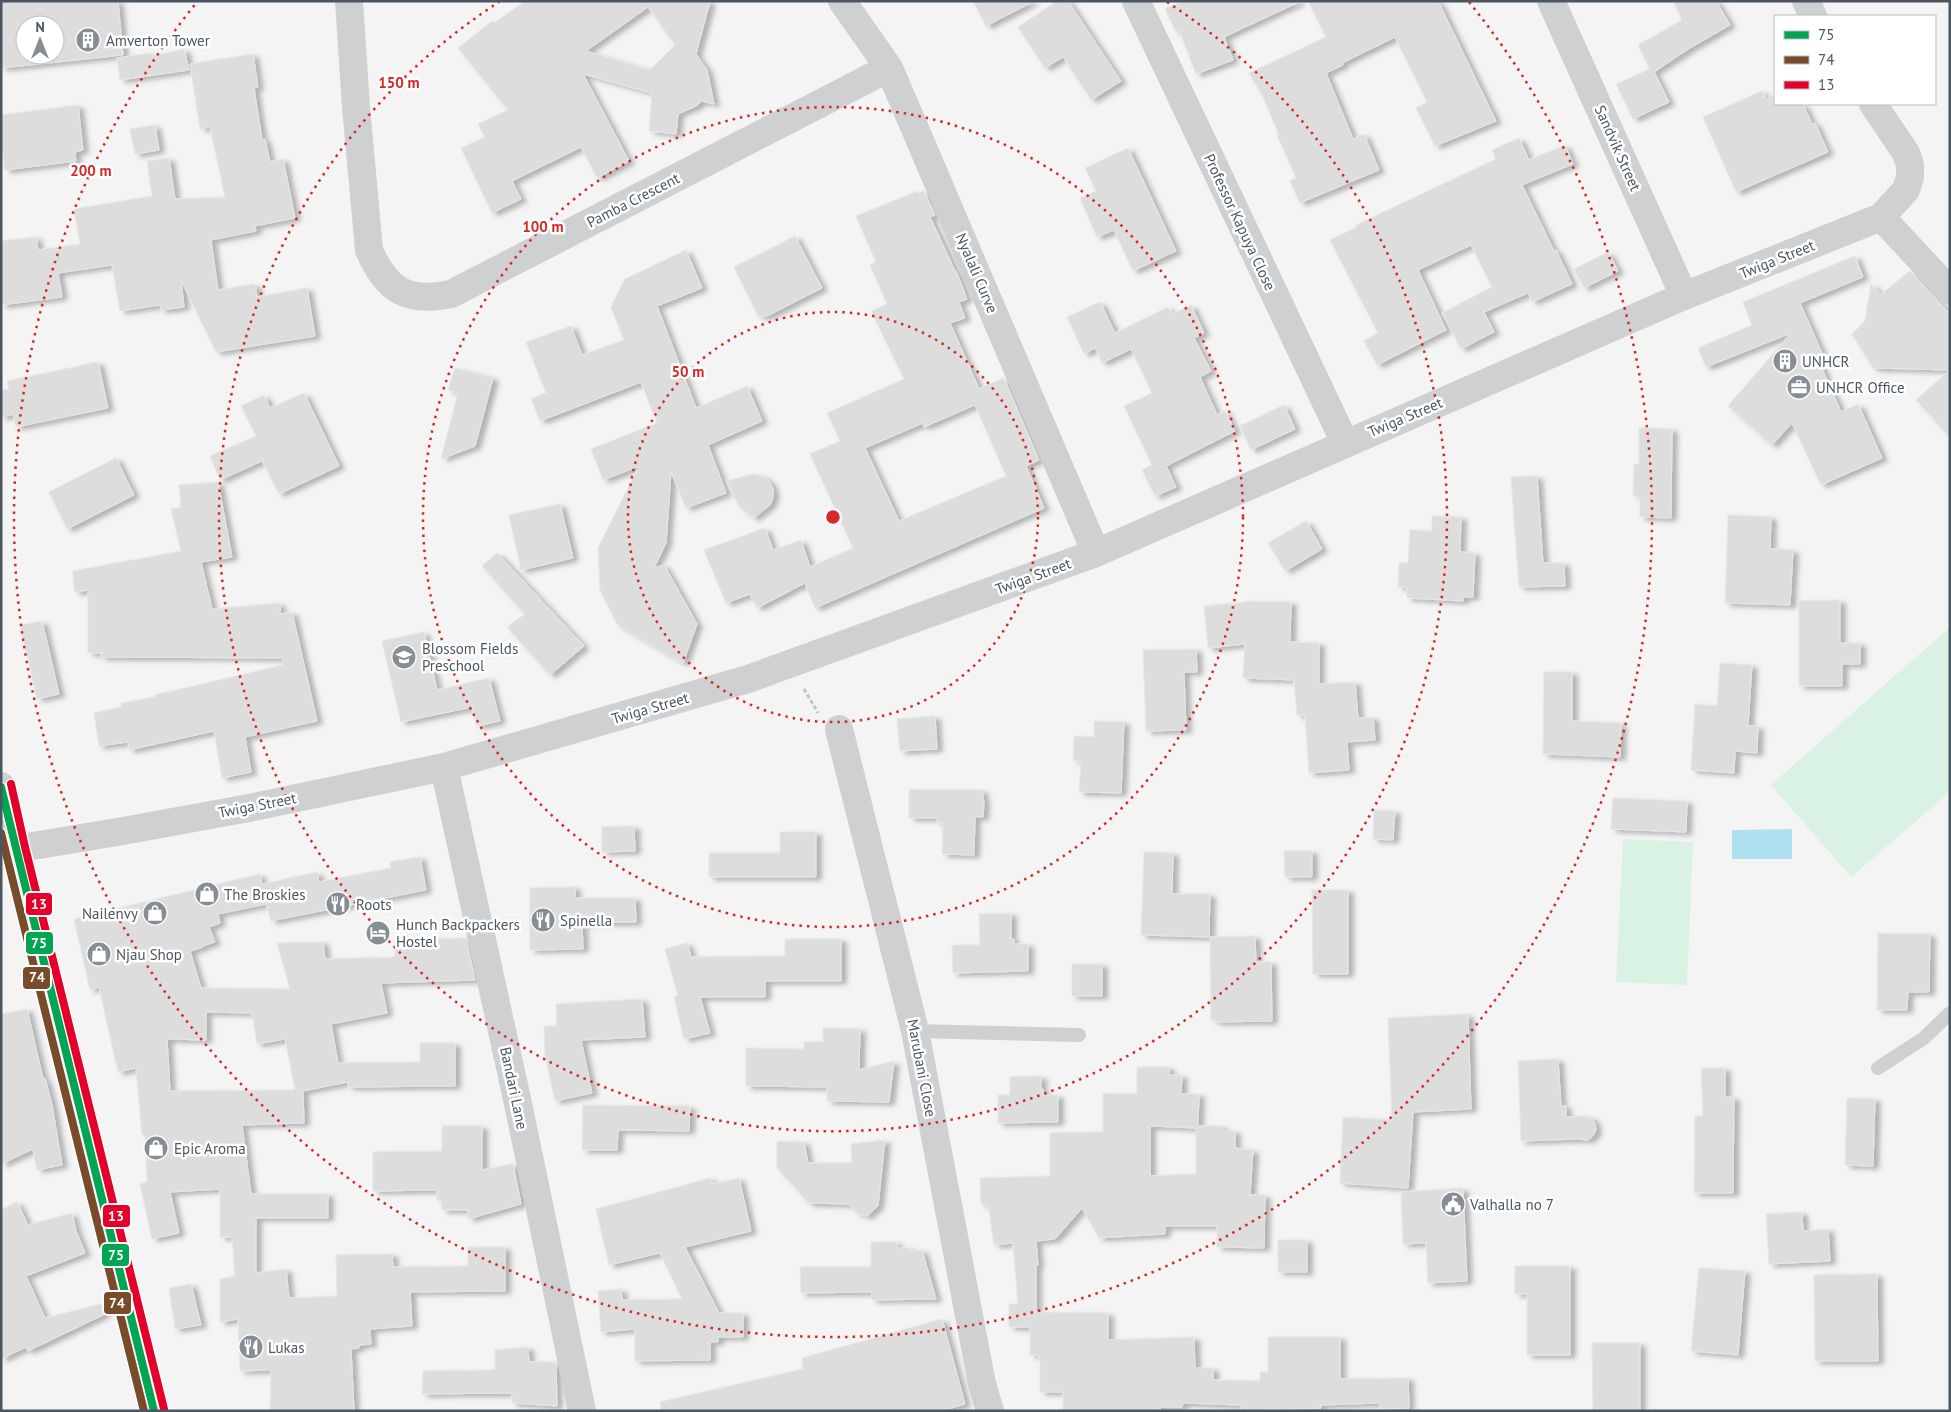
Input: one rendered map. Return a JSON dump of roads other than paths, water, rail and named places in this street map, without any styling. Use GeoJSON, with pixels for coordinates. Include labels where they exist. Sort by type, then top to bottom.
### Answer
{"type":"FeatureCollection","features":[{"type":"Feature","properties":{"kind":"street","name":"Pamba Crescent"},"geometry":{"type":"LineString","coordinates":[[349,1],[356,107],[369,250],[378,269],[391,284],[404,293],[417,297],[431,298],[451,294],[890,68]]}},
{"type":"Feature","properties":{"kind":"street","name":"Nyalali Curve"},"geometry":{"type":"LineString","coordinates":[[842,1],[890,68],[1096,553]]}},
{"type":"Feature","properties":{"kind":"street","name":"Professor Kapuya Close"},"geometry":{"type":"LineString","coordinates":[[1136,1],[1344,443]]}},
{"type":"Feature","properties":{"kind":"street","name":"Sandvik Street"},"geometry":{"type":"LineString","coordinates":[[1551,1],[1684,296]]}},
{"type":"Feature","properties":{"kind":"street"},"geometry":{"type":"LineString","coordinates":[[1806,1],[1813,15]]}},
{"type":"Feature","properties":{"kind":"street","name":"Twiga Street"},"geometry":{"type":"LineString","coordinates":[[15,849],[240,809],[444,767],[748,679],[1096,553],[1684,296],[1881,217],[1906,190],[1910,178],[1910,165],[1906,152],[1874,105]]}},
{"type":"Feature","properties":{"kind":"street"},"geometry":{"type":"LineString","coordinates":[[1881,217],[1950,290]]}},
{"type":"Feature","properties":{"kind":"street","name":"Marubani Close"},"geometry":{"type":"LineString","coordinates":[[839,729],[915,1031],[982,1384],[990,1411]]}},
{"type":"Feature","properties":{"kind":"street","name":"Bandari Lane"},"geometry":{"type":"LineString","coordinates":[[444,767],[517,1099],[582,1411]]}},
{"type":"Feature","properties":{"kind":"street"},"geometry":{"type":"LineString","coordinates":[[1,786],[154,1411]]}},
{"type":"Feature","properties":{"kind":"lane"},"geometry":{"type":"LineString","coordinates":[[1878,1068],[1924,1038],[1950,1013]]}},
{"type":"Feature","properties":{"kind":"lane"},"geometry":{"type":"LineString","coordinates":[[915,1031],[1079,1035]]}},
{"type":"Feature","properties":{"kind":"water"},"geometry":{"type":"Polygon","coordinates":[[[1792,829],[1792,859],[1732,859],[1732,830],[1792,829]]]}},
{"type":"Feature","properties":{"kind":"place","name":"Amverton Tower"},"geometry":{"type":"Point","coordinates":[88,40]}},
{"type":"Feature","properties":{"kind":"place","name":"UNHCR"},"geometry":{"type":"Point","coordinates":[1785,361]}},
{"type":"Feature","properties":{"kind":"place","name":"UNHCR Office"},"geometry":{"type":"Point","coordinates":[1799,387]}},
{"type":"Feature","properties":{"kind":"place","name":"Blossom Fields Preschool"},"geometry":{"type":"Point","coordinates":[404,657]}},
{"type":"Feature","properties":{"kind":"place","name":"The Broskies"},"geometry":{"type":"Point","coordinates":[207,894]}},
{"type":"Feature","properties":{"kind":"place","name":"Roots"},"geometry":{"type":"Point","coordinates":[338,904]}},
{"type":"Feature","properties":{"kind":"place","name":"Nailenvy"},"geometry":{"type":"Point","coordinates":[155,913]}},
{"type":"Feature","properties":{"kind":"place","name":"Spinella"},"geometry":{"type":"Point","coordinates":[543,920]}},
{"type":"Feature","properties":{"kind":"place","name":"Hunch Backpackers Hostel"},"geometry":{"type":"Point","coordinates":[378,933]}},
{"type":"Feature","properties":{"kind":"place","name":"Njau Shop"},"geometry":{"type":"Point","coordinates":[99,954]}},
{"type":"Feature","properties":{"kind":"place","name":"Epic Aroma"},"geometry":{"type":"Point","coordinates":[156,1148]}},
{"type":"Feature","properties":{"kind":"place","name":"Valhalla no 7"},"geometry":{"type":"Point","coordinates":[1453,1204]}},
{"type":"Feature","properties":{"kind":"place","name":"Lukas"},"geometry":{"type":"Point","coordinates":[251,1347]}}]}
